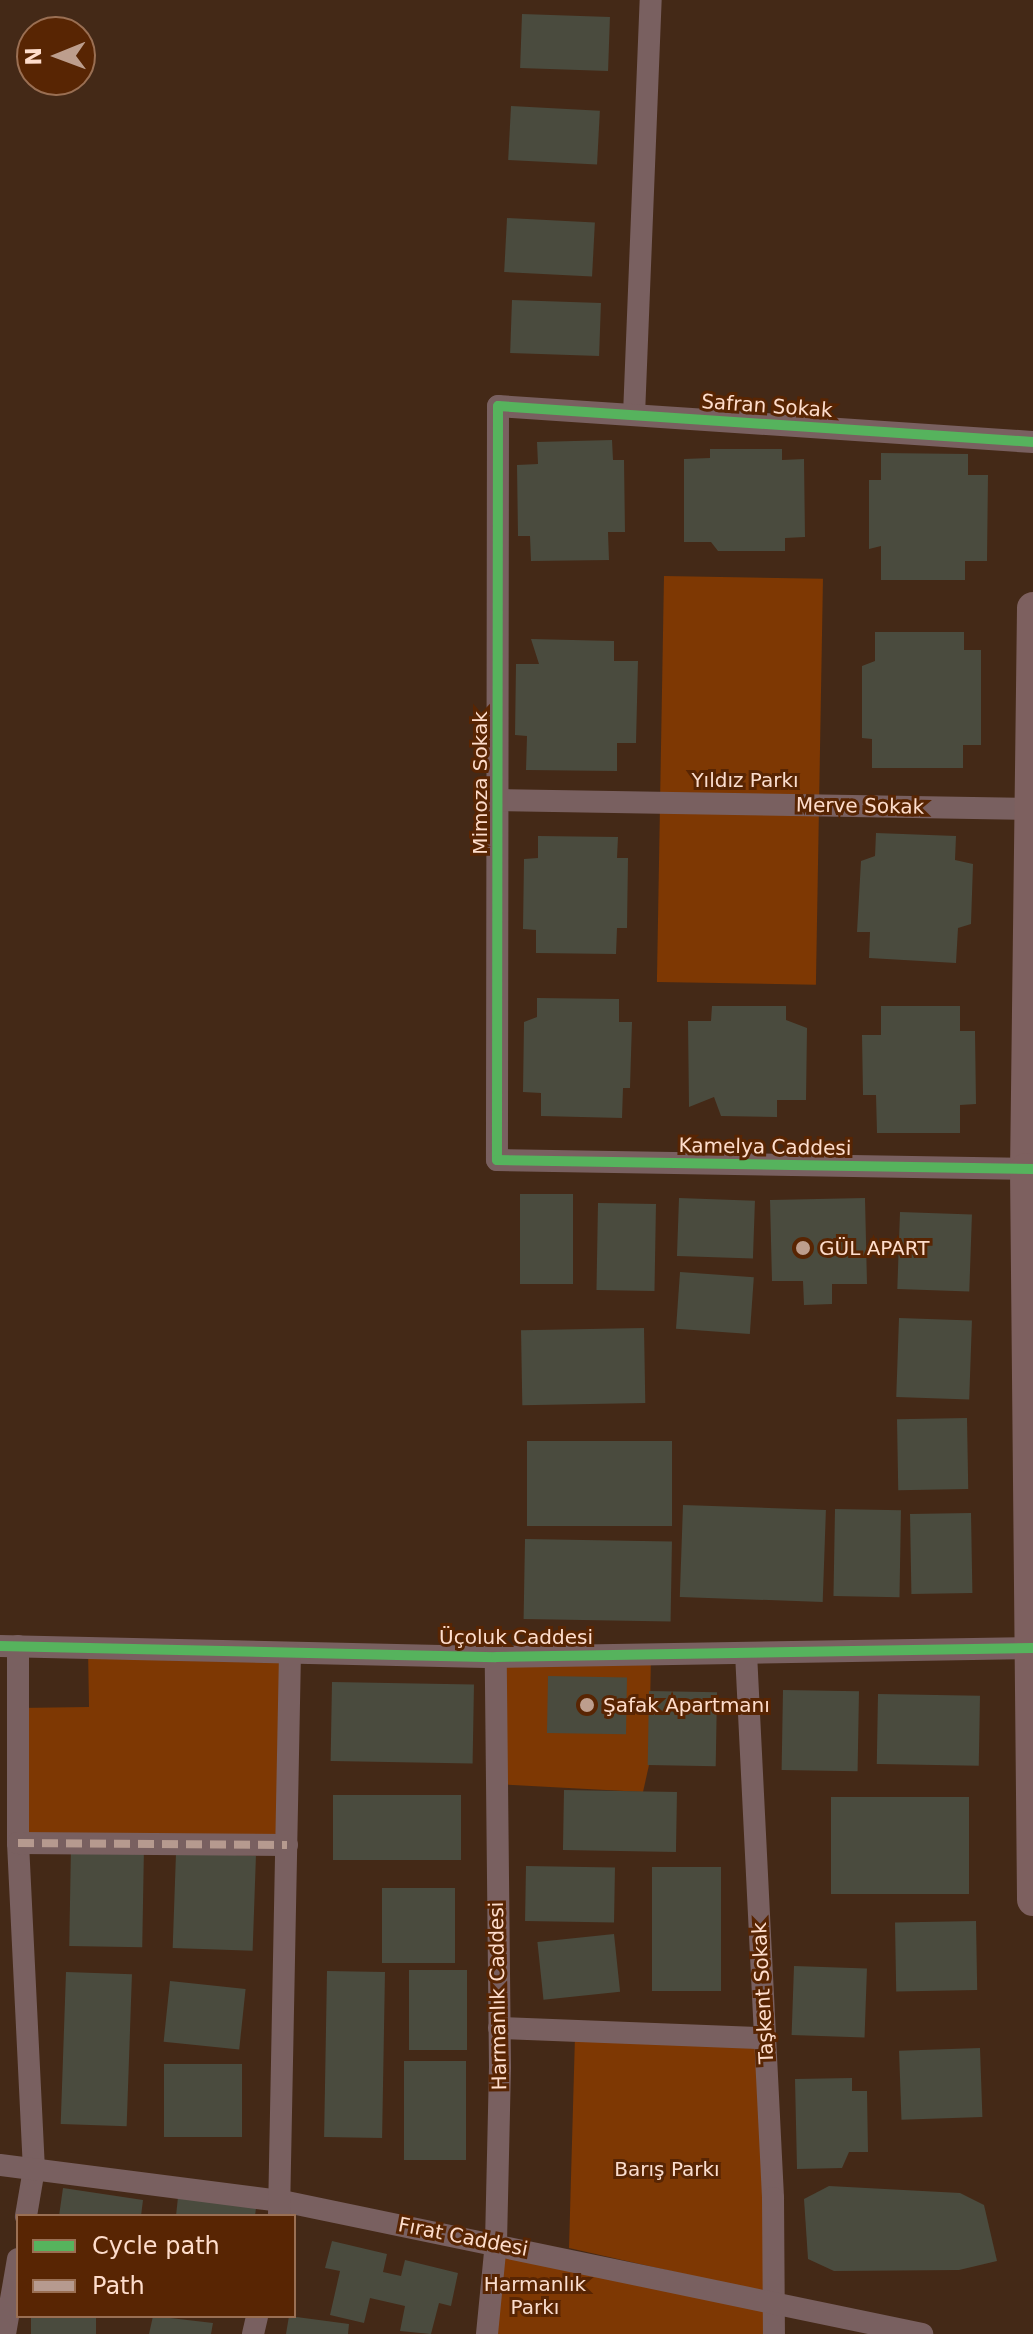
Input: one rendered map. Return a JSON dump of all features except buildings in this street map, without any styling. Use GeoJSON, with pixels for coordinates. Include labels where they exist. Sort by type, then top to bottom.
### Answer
{"type":"FeatureCollection","features":[{"type":"Feature","properties":{"kind":"main road"},"geometry":{"type":"LineString","coordinates":[[1033,608],[1030,809],[1033,1900]]}},
{"type":"Feature","properties":{"kind":"street"},"geometry":{"type":"LineString","coordinates":[[634,415],[651,0]]}},
{"type":"Feature","properties":{"kind":"street","name":"Safran Sokak"},"geometry":{"type":"LineString","coordinates":[[498,406],[1033,442]]}},
{"type":"Feature","properties":{"kind":"street","name":"Mimoza Sokak"},"geometry":{"type":"LineString","coordinates":[[497,1160],[498,406]]}},
{"type":"Feature","properties":{"kind":"street","name":"Merve Sokak"},"geometry":{"type":"LineString","coordinates":[[498,800],[1030,809]]}},
{"type":"Feature","properties":{"kind":"street","name":"Kamelya Caddesi"},"geometry":{"type":"LineString","coordinates":[[497,1160],[1030,1169]]}},
{"type":"Feature","properties":{"kind":"street"},"geometry":{"type":"LineString","coordinates":[[9,1646],[34,2169],[26,2214]]}},
{"type":"Feature","properties":{"kind":"street","name":"Üçoluk Caddesi"},"geometry":{"type":"LineString","coordinates":[[9,1646],[496,1657],[1032,1648]]}},
{"type":"Feature","properties":{"kind":"street"},"geometry":{"type":"LineString","coordinates":[[280,2209],[290,1653]]}},
{"type":"Feature","properties":{"kind":"street","name":"Taşkent Sokak"},"geometry":{"type":"LineString","coordinates":[[746,1653],[776,2301],[774,2334]]}},
{"type":"Feature","properties":{"kind":"street","name":"Harmanlık Caddesi"},"geometry":{"type":"LineString","coordinates":[[487,2334],[496,2243],[499,2028],[496,1657]]}},
{"type":"Feature","properties":{"kind":"street"},"geometry":{"type":"LineString","coordinates":[[18,1843],[287,1845]]}},
{"type":"Feature","properties":{"kind":"street"},"geometry":{"type":"LineString","coordinates":[[499,2028],[765,2038]]}},
{"type":"Feature","properties":{"kind":"street","name":"Fırat Caddesi"},"geometry":{"type":"LineString","coordinates":[[0,2165],[496,2243],[922,2334]]}},
{"type":"Feature","properties":{"kind":"street"},"geometry":{"type":"LineString","coordinates":[[5,2334],[16,2271]]}},
{"type":"Feature","properties":{"kind":"green space","name":"Yıldız Parkı"},"geometry":{"type":"Polygon","coordinates":[[[664,576],[823,579],[816,985],[657,982],[664,576]]]}},
{"type":"Feature","properties":{"kind":"green space"},"geometry":{"type":"Polygon","coordinates":[[[88,1648],[290,1653],[287,1845],[18,1843],[18,1708],[89,1707],[88,1648]]]}},
{"type":"Feature","properties":{"kind":"green space"},"geometry":{"type":"Polygon","coordinates":[[[651,1654],[649,1765],[643,1792],[495,1784],[496,1657],[651,1654]]]}},
{"type":"Feature","properties":{"kind":"green space","name":"Barış Parkı"},"geometry":{"type":"Polygon","coordinates":[[[575,2036],[757,2042],[768,2293],[569,2248],[575,2036]]]}},
{"type":"Feature","properties":{"kind":"green space","name":"Harmanlık Parkı"},"geometry":{"type":"Polygon","coordinates":[[[501,2252],[771,2306],[769,2334],[492,2334],[501,2252]]]}},
{"type":"Feature","properties":{"kind":"marked path"},"geometry":{"type":"LineString","coordinates":[[18,1843],[287,1845]]}},
{"type":"Feature","properties":{"kind":"cycle path"},"geometry":{"type":"LineString","coordinates":[[1033,442],[498,406],[497,1160],[1033,1169]]}},
{"type":"Feature","properties":{"kind":"cycle path"},"geometry":{"type":"LineString","coordinates":[[0,1646],[496,1657],[1033,1648]]}},
{"type":"Feature","properties":{"kind":"place","name":"GÜL APART"},"geometry":{"type":"Point","coordinates":[803,1248]}},
{"type":"Feature","properties":{"kind":"place","name":"Şafak Apartmanı"},"geometry":{"type":"Point","coordinates":[587,1705]}}]}
